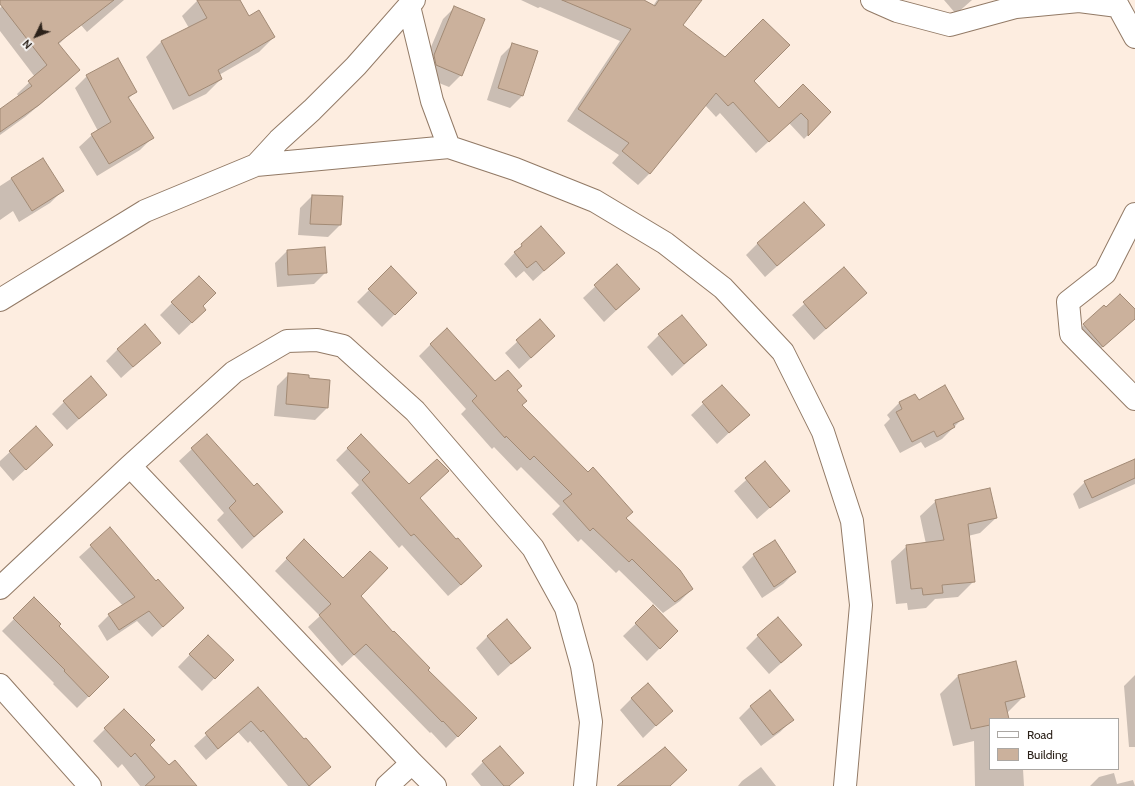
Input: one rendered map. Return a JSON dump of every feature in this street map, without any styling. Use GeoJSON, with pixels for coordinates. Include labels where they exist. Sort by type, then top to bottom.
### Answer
{"type":"FeatureCollection","features":[{"type":"Feature","properties":{"kind":"street"},"geometry":{"type":"LineString","coordinates":[[872,0],[897,11],[950,25],[1016,7],[1079,1],[1118,6],[1135,37]]}},
{"type":"Feature","properties":{"kind":"street"},"geometry":{"type":"LineString","coordinates":[[412,3],[432,101],[449,147]]}},
{"type":"Feature","properties":{"kind":"street"},"geometry":{"type":"LineString","coordinates":[[256,165],[279,140],[312,110],[356,66],[412,3]]}},
{"type":"Feature","properties":{"kind":"street"},"geometry":{"type":"LineString","coordinates":[[0,300],[145,211],[256,165],[449,147],[515,169],[595,201],[664,243],[723,288],[783,352],[823,432],[852,521],[861,605],[845,786]]}},
{"type":"Feature","properties":{"kind":"street"},"geometry":{"type":"LineString","coordinates":[[1135,214],[1105,273],[1068,302],[1071,334],[1135,398]]}},
{"type":"Feature","properties":{"kind":"street"},"geometry":{"type":"LineString","coordinates":[[0,588],[130,466],[234,372],[287,341],[317,340],[343,346],[420,416],[533,548],[566,608],[582,666],[591,722],[585,786]]}},
{"type":"Feature","properties":{"kind":"street"},"geometry":{"type":"LineString","coordinates":[[130,466],[435,786]]}},
{"type":"Feature","properties":{"kind":"street"},"geometry":{"type":"LineString","coordinates":[[0,685],[90,786]]}},
{"type":"Feature","properties":{"kind":"street"},"geometry":{"type":"LineString","coordinates":[[387,786],[412,763]]}},
{"type":"Feature","properties":{"kind":"building"},"geometry":{"type":"Polygon","coordinates":[[[0,0],[114,0],[58,43],[80,70],[39,105],[0,132],[0,109],[32,86],[28,81],[47,65],[0,4],[0,0]]]}},
{"type":"Feature","properties":{"kind":"building"},"geometry":{"type":"Polygon","coordinates":[[[197,0],[240,0],[249,16],[259,10],[275,37],[218,70],[222,79],[189,96],[161,41],[207,18],[197,0]]]}},
{"type":"Feature","properties":{"kind":"building"},"geometry":{"type":"Polygon","coordinates":[[[562,0],[644,0],[655,6],[659,0],[702,0],[683,25],[725,57],[763,19],[790,45],[754,81],[779,108],[803,84],[831,112],[808,136],[808,120],[801,113],[769,142],[733,102],[728,106],[716,93],[650,174],[622,151],[629,143],[578,109],[631,29],[562,0]]]}},
{"type":"Feature","properties":{"kind":"building"},"geometry":{"type":"Polygon","coordinates":[[[454,6],[485,19],[462,76],[436,65],[434,55],[454,6]]]}},
{"type":"Feature","properties":{"kind":"building"},"geometry":{"type":"Polygon","coordinates":[[[512,43],[538,51],[523,96],[498,88],[512,43]]]}},
{"type":"Feature","properties":{"kind":"building"},"geometry":{"type":"Polygon","coordinates":[[[118,58],[137,92],[128,97],[154,138],[109,164],[91,134],[111,122],[86,75],[118,58]]]}},
{"type":"Feature","properties":{"kind":"building"},"geometry":{"type":"Polygon","coordinates":[[[43,158],[64,191],[32,211],[11,178],[43,158]]]}},
{"type":"Feature","properties":{"kind":"building"},"geometry":{"type":"Polygon","coordinates":[[[312,195],[343,196],[341,225],[310,224],[312,195]]]}},
{"type":"Feature","properties":{"kind":"building"},"geometry":{"type":"Polygon","coordinates":[[[804,202],[825,225],[777,266],[757,243],[804,202]]]}},
{"type":"Feature","properties":{"kind":"building"},"geometry":{"type":"Polygon","coordinates":[[[541,226],[565,253],[544,271],[536,261],[527,268],[514,252],[522,246],[521,244],[541,226]]]}},
{"type":"Feature","properties":{"kind":"building"},"geometry":{"type":"Polygon","coordinates":[[[325,247],[327,273],[288,275],[287,250],[325,247]]]}},
{"type":"Feature","properties":{"kind":"building"},"geometry":{"type":"Polygon","coordinates":[[[617,264],[640,289],[616,310],[594,285],[617,264]]]}},
{"type":"Feature","properties":{"kind":"building"},"geometry":{"type":"Polygon","coordinates":[[[391,266],[417,293],[395,315],[368,289],[391,266]]]}},
{"type":"Feature","properties":{"kind":"building"},"geometry":{"type":"Polygon","coordinates":[[[844,267],[867,293],[826,329],[803,302],[844,267]]]}},
{"type":"Feature","properties":{"kind":"building"},"geometry":{"type":"Polygon","coordinates":[[[199,276],[216,293],[203,306],[206,310],[192,323],[171,302],[199,276]]]}},
{"type":"Feature","properties":{"kind":"building"},"geometry":{"type":"Polygon","coordinates":[[[1120,294],[1135,309],[1135,319],[1103,347],[1083,324],[1104,305],[1106,307],[1120,294]]]}},
{"type":"Feature","properties":{"kind":"building"},"geometry":{"type":"Polygon","coordinates":[[[682,315],[707,345],[684,364],[658,334],[682,315]]]}},
{"type":"Feature","properties":{"kind":"building"},"geometry":{"type":"Polygon","coordinates":[[[540,319],[555,336],[531,358],[516,340],[540,319]]]}},
{"type":"Feature","properties":{"kind":"building"},"geometry":{"type":"Polygon","coordinates":[[[145,324],[161,343],[133,367],[117,349],[145,324]]]}},
{"type":"Feature","properties":{"kind":"building"},"geometry":{"type":"Polygon","coordinates":[[[447,328],[495,381],[508,370],[522,386],[517,390],[527,401],[522,405],[588,472],[593,467],[633,512],[626,518],[680,570],[693,589],[675,602],[632,559],[629,562],[593,528],[590,531],[563,501],[572,494],[534,456],[530,460],[506,436],[505,438],[472,401],[477,396],[430,344],[447,328]]]}},
{"type":"Feature","properties":{"kind":"building"},"geometry":{"type":"Polygon","coordinates":[[[288,373],[309,375],[309,378],[330,380],[328,408],[286,404],[288,373]]]}},
{"type":"Feature","properties":{"kind":"building"},"geometry":{"type":"Polygon","coordinates":[[[91,376],[107,395],[79,419],[63,401],[91,376]]]}},
{"type":"Feature","properties":{"kind":"building"},"geometry":{"type":"Polygon","coordinates":[[[722,385],[750,415],[729,433],[702,402],[722,385]]]}},
{"type":"Feature","properties":{"kind":"building"},"geometry":{"type":"Polygon","coordinates":[[[945,385],[964,419],[953,424],[955,427],[937,437],[934,431],[912,442],[896,412],[902,409],[899,402],[915,394],[919,400],[945,385]]]}},
{"type":"Feature","properties":{"kind":"building"},"geometry":{"type":"Polygon","coordinates":[[[36,426],[53,445],[26,470],[9,451],[36,426]]]}},
{"type":"Feature","properties":{"kind":"building"},"geometry":{"type":"Polygon","coordinates":[[[207,434],[254,486],[257,483],[283,512],[254,537],[229,508],[236,501],[191,448],[207,434]]]}},
{"type":"Feature","properties":{"kind":"building"},"geometry":{"type":"Polygon","coordinates":[[[361,434],[409,484],[437,459],[449,471],[420,498],[482,566],[461,585],[414,534],[411,536],[362,480],[370,472],[347,448],[361,434]]]}},
{"type":"Feature","properties":{"kind":"building"},"geometry":{"type":"Polygon","coordinates":[[[1135,459],[1135,478],[1092,498],[1084,481],[1135,459]]]}},
{"type":"Feature","properties":{"kind":"building"},"geometry":{"type":"Polygon","coordinates":[[[765,461],[790,491],[770,508],[745,478],[765,461]]]}},
{"type":"Feature","properties":{"kind":"building"},"geometry":{"type":"Polygon","coordinates":[[[990,488],[997,518],[968,524],[975,582],[942,585],[943,593],[923,595],[922,588],[911,589],[906,545],[944,540],[935,500],[990,488]]]}},
{"type":"Feature","properties":{"kind":"building"},"geometry":{"type":"Polygon","coordinates":[[[110,527],[156,581],[158,579],[184,608],[163,627],[149,611],[119,630],[108,614],[135,597],[90,545],[110,527]]]}},
{"type":"Feature","properties":{"kind":"building"},"geometry":{"type":"Polygon","coordinates":[[[304,539],[343,578],[370,551],[388,568],[361,596],[393,632],[394,631],[430,668],[428,670],[477,718],[458,737],[366,644],[354,655],[319,615],[331,604],[286,558],[304,539]]]}},
{"type":"Feature","properties":{"kind":"building"},"geometry":{"type":"Polygon","coordinates":[[[775,540],[796,572],[774,587],[753,554],[775,540]]]}},
{"type":"Feature","properties":{"kind":"building"},"geometry":{"type":"Polygon","coordinates":[[[34,597],[61,624],[59,626],[109,677],[89,697],[64,671],[65,670],[13,618],[34,597]]]}},
{"type":"Feature","properties":{"kind":"building"},"geometry":{"type":"Polygon","coordinates":[[[653,605],[678,631],[660,649],[635,623],[653,605]]]}},
{"type":"Feature","properties":{"kind":"building"},"geometry":{"type":"Polygon","coordinates":[[[778,617],[802,645],[781,663],[757,635],[778,617]]]}},
{"type":"Feature","properties":{"kind":"building"},"geometry":{"type":"Polygon","coordinates":[[[507,619],[531,648],[511,664],[487,636],[507,619]]]}},
{"type":"Feature","properties":{"kind":"building"},"geometry":{"type":"Polygon","coordinates":[[[208,635],[234,660],[215,679],[189,654],[208,635]]]}},
{"type":"Feature","properties":{"kind":"building"},"geometry":{"type":"Polygon","coordinates":[[[1016,661],[1025,697],[1005,702],[1009,718],[989,718],[989,725],[971,729],[958,675],[1016,661]]]}},
{"type":"Feature","properties":{"kind":"building"},"geometry":{"type":"Polygon","coordinates":[[[648,683],[673,711],[656,726],[631,698],[648,683]]]}},
{"type":"Feature","properties":{"kind":"building"},"geometry":{"type":"Polygon","coordinates":[[[258,687],[331,767],[309,786],[263,730],[261,732],[251,721],[218,749],[205,733],[258,687]]]}},
{"type":"Feature","properties":{"kind":"building"},"geometry":{"type":"Polygon","coordinates":[[[770,690],[794,720],[773,735],[750,706],[770,690]]]}},
{"type":"Feature","properties":{"kind":"building"},"geometry":{"type":"Polygon","coordinates":[[[124,709],[155,740],[150,745],[169,765],[175,760],[197,786],[145,786],[155,777],[135,753],[131,757],[104,728],[124,709]]]}},
{"type":"Feature","properties":{"kind":"building"},"geometry":{"type":"Polygon","coordinates":[[[500,746],[524,773],[509,786],[504,786],[482,761],[500,746]]]}},
{"type":"Feature","properties":{"kind":"building"},"geometry":{"type":"Polygon","coordinates":[[[665,747],[687,770],[670,786],[617,786],[665,747]]]}}]}
